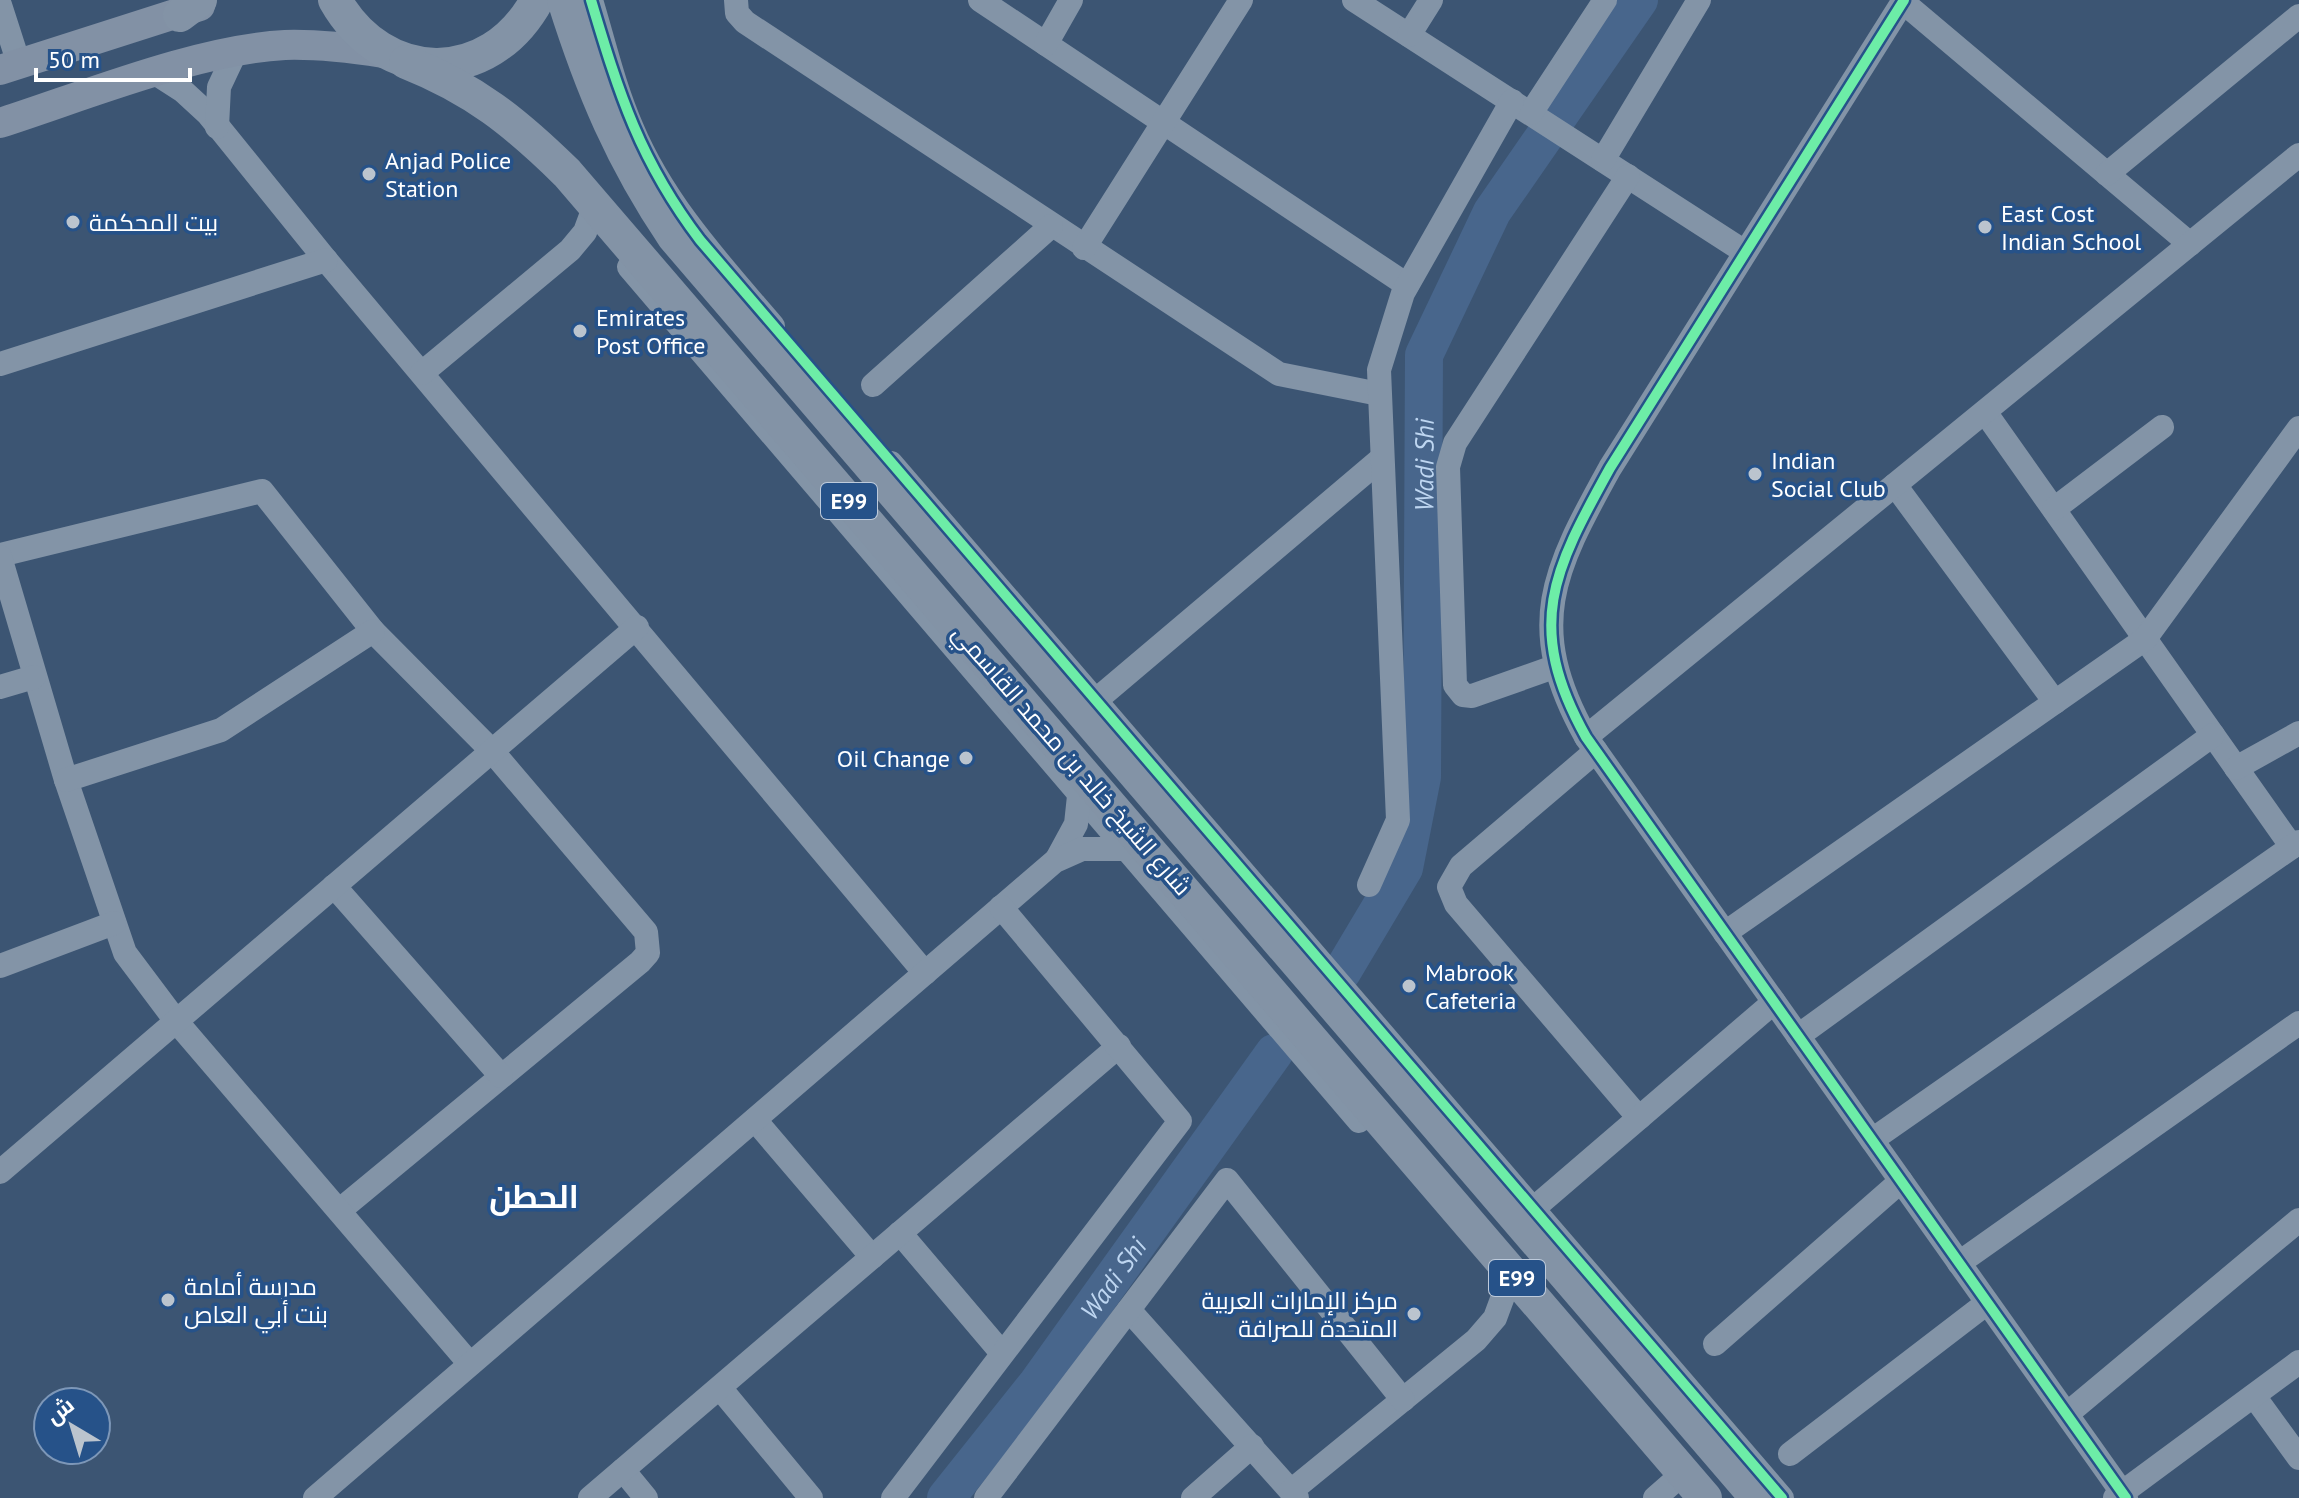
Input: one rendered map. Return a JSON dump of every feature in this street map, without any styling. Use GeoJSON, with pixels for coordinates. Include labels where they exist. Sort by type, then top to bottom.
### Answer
{"type":"FeatureCollection","features":[{"type":"Feature","properties":{"kind":"highway","name":"شارع الشيخ خالد بن محمد القاسمي"},"geometry":{"type":"LineString","coordinates":[[335,0],[355,31],[395,57],[455,82],[495,109],[532,139],[595,205],[902,576],[1224,950],[1260,979],[1705,1498]]}},
{"type":"Feature","properties":{"kind":"highway"},"geometry":{"type":"LineString","coordinates":[[395,57],[437,66],[468,61],[496,48],[519,28],[537,0]]}},
{"type":"Feature","properties":{"kind":"highway","name":"شارع الشيخ خالد بن محمد القاسمي"},"geometry":{"type":"LineString","coordinates":[[564,0],[592,88],[624,136],[674,237],[768,334],[1165,796],[1357,1035],[1757,1498]]}},
{"type":"Feature","properties":{"kind":"main road"},"geometry":{"type":"LineString","coordinates":[[10,67],[213,0]]}},
{"type":"Feature","properties":{"kind":"main road"},"geometry":{"type":"LineString","coordinates":[[0,123],[155,73],[236,51],[284,45],[341,47],[395,57]]}},
{"type":"Feature","properties":{"kind":"street"},"geometry":{"type":"LineString","coordinates":[[591,0],[624,136]]}},
{"type":"Feature","properties":{"kind":"street"},"geometry":{"type":"LineString","coordinates":[[736,0],[737,13],[745,22],[1084,248],[1156,290],[1279,374],[1379,394]]}},
{"type":"Feature","properties":{"kind":"street"},"geometry":{"type":"LineString","coordinates":[[980,0],[1407,285]]}},
{"type":"Feature","properties":{"kind":"street"},"geometry":{"type":"LineString","coordinates":[[1046,44],[1071,0]]}},
{"type":"Feature","properties":{"kind":"street"},"geometry":{"type":"LineString","coordinates":[[1084,248],[1241,0]]}},
{"type":"Feature","properties":{"kind":"street"},"geometry":{"type":"LineString","coordinates":[[1354,0],[1745,252]]}},
{"type":"Feature","properties":{"kind":"street"},"geometry":{"type":"LineString","coordinates":[[1409,35],[1431,0]]}},
{"type":"Feature","properties":{"kind":"street"},"geometry":{"type":"LineString","coordinates":[[1369,885],[1398,820],[1379,370],[1407,285],[1521,107],[1605,0]]}},
{"type":"Feature","properties":{"kind":"street"},"geometry":{"type":"LineString","coordinates":[[1594,154],[1699,0]]}},
{"type":"Feature","properties":{"kind":"street"},"geometry":{"type":"LineString","coordinates":[[2190,244],[1904,1],[1610,468],[1578,525],[1558,571],[1549,609],[1554,667],[1565,700],[1591,744],[2067,1414],[2121,1496],[2299,1362]]}},
{"type":"Feature","properties":{"kind":"street"},"geometry":{"type":"LineString","coordinates":[[0,5],[10,67]]}},
{"type":"Feature","properties":{"kind":"street"},"geometry":{"type":"LineString","coordinates":[[2107,174],[2299,16]]}},
{"type":"Feature","properties":{"kind":"street"},"geometry":{"type":"LineString","coordinates":[[217,127],[219,87],[236,51]]}},
{"type":"Feature","properties":{"kind":"street"},"geometry":{"type":"LineString","coordinates":[[155,73],[196,102],[925,973]]}},
{"type":"Feature","properties":{"kind":"street"},"geometry":{"type":"LineString","coordinates":[[1639,1118],[1456,904],[1449,887],[1461,866],[1591,744],[1895,485],[2299,155]]}},
{"type":"Feature","properties":{"kind":"street"},"geometry":{"type":"LineString","coordinates":[[1554,667],[1472,696],[1463,695],[1455,685],[1448,467],[1455,443],[1628,176]]}},
{"type":"Feature","properties":{"kind":"street"},"geometry":{"type":"LineString","coordinates":[[422,373],[570,250],[585,232],[595,205]]}},
{"type":"Feature","properties":{"kind":"street"},"geometry":{"type":"LineString","coordinates":[[873,385],[1051,226]]}},
{"type":"Feature","properties":{"kind":"street"},"geometry":{"type":"LineString","coordinates":[[0,364],[326,260]]}},
{"type":"Feature","properties":{"kind":"street"},"geometry":{"type":"LineString","coordinates":[[768,334],[1095,701],[1165,796],[1533,1209],[1782,1498]]}},
{"type":"Feature","properties":{"kind":"street"},"geometry":{"type":"LineString","coordinates":[[1872,1140],[2296,845],[2236,768],[1985,412]]}},
{"type":"Feature","properties":{"kind":"street"},"geometry":{"type":"LineString","coordinates":[[2054,509],[2162,427]]}},
{"type":"Feature","properties":{"kind":"street"},"geometry":{"type":"LineString","coordinates":[[1725,933],[2145,639],[2299,428]]}},
{"type":"Feature","properties":{"kind":"street"},"geometry":{"type":"LineString","coordinates":[[1095,701],[1381,459]]}},
{"type":"Feature","properties":{"kind":"street"},"geometry":{"type":"LineString","coordinates":[[1895,485],[2055,702]]}},
{"type":"Feature","properties":{"kind":"street"},"geometry":{"type":"LineString","coordinates":[[340,1210],[640,962],[648,953],[649,944],[639,919],[492,751],[373,631],[262,491],[0,556],[66,780],[125,953],[176,1021],[470,1364]]}},
{"type":"Feature","properties":{"kind":"street"},"geometry":{"type":"LineString","coordinates":[[902,576],[1079,796],[1125,849],[1224,950],[1670,1493]]}},
{"type":"Feature","properties":{"kind":"street"},"geometry":{"type":"LineString","coordinates":[[0,1172],[637,627]]}},
{"type":"Feature","properties":{"kind":"street"},"geometry":{"type":"LineString","coordinates":[[66,780],[221,730],[373,631]]}},
{"type":"Feature","properties":{"kind":"street"},"geometry":{"type":"LineString","coordinates":[[0,687],[34,677]]}},
{"type":"Feature","properties":{"kind":"street"},"geometry":{"type":"LineString","coordinates":[[2236,768],[2299,733]]}},
{"type":"Feature","properties":{"kind":"street"},"geometry":{"type":"LineString","coordinates":[[1798,1036],[2213,735]]}},
{"type":"Feature","properties":{"kind":"street"},"geometry":{"type":"LineString","coordinates":[[1055,861],[1076,824],[1079,796]]}},
{"type":"Feature","properties":{"kind":"street"},"geometry":{"type":"LineString","coordinates":[[315,1498],[1055,861],[1082,849],[1110,846],[1125,849]]}},
{"type":"Feature","properties":{"kind":"street"},"geometry":{"type":"LineString","coordinates":[[334,886],[501,1076]]}},
{"type":"Feature","properties":{"kind":"street"},"geometry":{"type":"LineString","coordinates":[[893,1498],[1001,1352],[1180,1121],[1001,907]]}},
{"type":"Feature","properties":{"kind":"street"},"geometry":{"type":"LineString","coordinates":[[0,966],[114,923]]}},
{"type":"Feature","properties":{"kind":"street"},"geometry":{"type":"LineString","coordinates":[[1533,1209],[1774,1002]]}},
{"type":"Feature","properties":{"kind":"street"},"geometry":{"type":"LineString","coordinates":[[1959,1263],[2299,1023]]}},
{"type":"Feature","properties":{"kind":"street"},"geometry":{"type":"LineString","coordinates":[[590,1498],[1119,1046]]}},
{"type":"Feature","properties":{"kind":"street"},"geometry":{"type":"LineString","coordinates":[[755,1120],[872,1257]]}},
{"type":"Feature","properties":{"kind":"street"},"geometry":{"type":"LineString","coordinates":[[986,1498],[1227,1180],[1403,1400]]}},
{"type":"Feature","properties":{"kind":"street"},"geometry":{"type":"LineString","coordinates":[[1715,1344],[1901,1181]]}},
{"type":"Feature","properties":{"kind":"street"},"geometry":{"type":"LineString","coordinates":[[2067,1414],[2299,1220]]}},
{"type":"Feature","properties":{"kind":"street"},"geometry":{"type":"LineString","coordinates":[[900,1233],[1001,1352]]}},
{"type":"Feature","properties":{"kind":"street"},"geometry":{"type":"LineString","coordinates":[[1129,1310],[1294,1494],[1487,1330],[1505,1291]]}},
{"type":"Feature","properties":{"kind":"street"},"geometry":{"type":"LineString","coordinates":[[1790,1454],[1987,1303]]}},
{"type":"Feature","properties":{"kind":"street"},"geometry":{"type":"LineString","coordinates":[[720,1388],[811,1498]]}},
{"type":"Feature","properties":{"kind":"street"},"geometry":{"type":"LineString","coordinates":[[2254,1396],[2299,1458]]}},
{"type":"Feature","properties":{"kind":"street"},"geometry":{"type":"LineString","coordinates":[[1193,1498],[1252,1446]]}},
{"type":"Feature","properties":{"kind":"street"},"geometry":{"type":"LineString","coordinates":[[623,1470],[646,1498]]}},
{"type":"Feature","properties":{"kind":"waterway","name":"Wadi Shi"},"geometry":{"type":"LineString","coordinates":[[1342,972],[1404,868],[1422,777],[1424,355],[1492,212],[1639,0]]}},
{"type":"Feature","properties":{"kind":"waterway","name":"Wadi Shi"},"geometry":{"type":"LineString","coordinates":[[946,1498],[1037,1384],[1274,1053]]}},
{"type":"Feature","properties":{"kind":"cycle path"},"geometry":{"type":"LineString","coordinates":[[591,0],[634,126],[662,182],[700,240],[1782,1498]]}},
{"type":"Feature","properties":{"kind":"cycle path"},"geometry":{"type":"LineString","coordinates":[[1904,0],[1610,468],[1573,538],[1561,569],[1553,600],[1551,630],[1556,663],[1567,698],[1586,737],[2126,1498]]}},
{"type":"Feature","properties":{"kind":"place","name":"Anjad Police Station"},"geometry":{"type":"Point","coordinates":[369,174]}},
{"type":"Feature","properties":{"kind":"place","name":"بيت المحكمة"},"geometry":{"type":"Point","coordinates":[73,222]}},
{"type":"Feature","properties":{"kind":"place","name":"East Cost Indian School"},"geometry":{"type":"Point","coordinates":[1985,227]}},
{"type":"Feature","properties":{"kind":"place","name":"Emirates Post Office"},"geometry":{"type":"Point","coordinates":[580,331]}},
{"type":"Feature","properties":{"kind":"place","name":"Indian Social Club"},"geometry":{"type":"Point","coordinates":[1755,474]}},
{"type":"Feature","properties":{"kind":"place","name":"Oil Change"},"geometry":{"type":"Point","coordinates":[966,758]}},
{"type":"Feature","properties":{"kind":"place","name":"Mabrook Cafeteria"},"geometry":{"type":"Point","coordinates":[1409,986]}},
{"type":"Feature","properties":{"kind":"place","name":"مدرسة أمامة بنت أبي العاص"},"geometry":{"type":"Point","coordinates":[168,1300]}},
{"type":"Feature","properties":{"kind":"place","name":"مركز الإمارات العربية المتحدة للصرافة"},"geometry":{"type":"Point","coordinates":[1414,1314]}},
{"type":"Feature","properties":{"kind":"district","name":"الحطن"},"geometry":{"type":"Point","coordinates":[534,1196]}}]}
